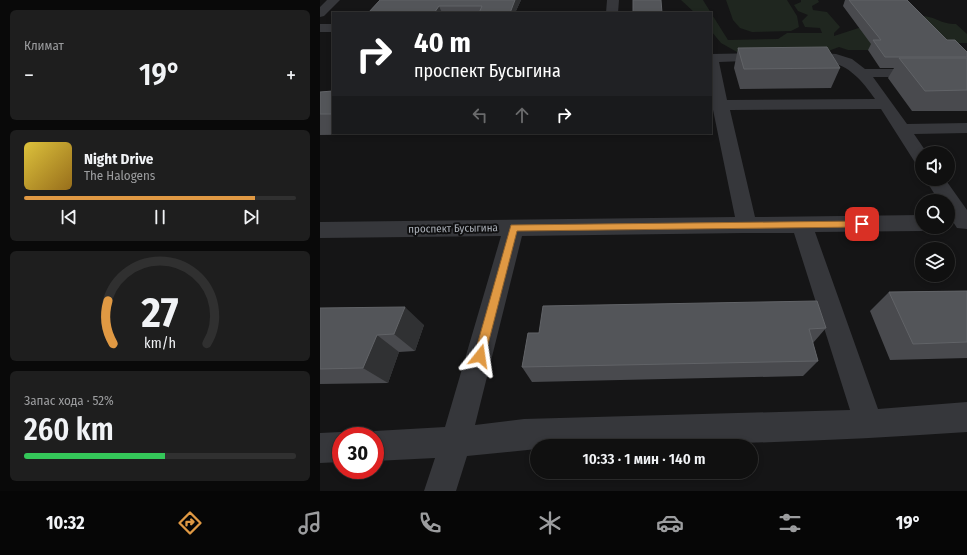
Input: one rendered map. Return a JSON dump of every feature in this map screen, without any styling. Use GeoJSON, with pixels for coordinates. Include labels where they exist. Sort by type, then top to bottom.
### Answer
{"type":"FeatureCollection","features":[{"type":"Feature","properties":{"kind":"street"},"geometry":{"type":"LineString","coordinates":[[320,13],[334,0]]}},
{"type":"Feature","properties":{"kind":"street"},"geometry":{"type":"LineString","coordinates":[[612,0],[612,12]]}},
{"type":"Feature","properties":{"kind":"street"},"geometry":{"type":"LineString","coordinates":[[320,28],[332,28]]}},
{"type":"Feature","properties":{"kind":"street"},"geometry":{"type":"LineString","coordinates":[[712,58],[830,57],[848,62],[862,73],[885,104],[915,150]]}},
{"type":"Feature","properties":{"kind":"street"},"geometry":{"type":"LineString","coordinates":[[712,66],[716,96],[747,226]]}},
{"type":"Feature","properties":{"kind":"street"},"geometry":{"type":"LineString","coordinates":[[862,73],[967,73]]}},
{"type":"Feature","properties":{"kind":"street"},"geometry":{"type":"LineString","coordinates":[[716,96],[885,104]]}},
{"type":"Feature","properties":{"kind":"street"},"geometry":{"type":"LineString","coordinates":[[901,129],[967,128]]}},
{"type":"Feature","properties":{"kind":"street"},"geometry":{"type":"LineString","coordinates":[[939,186],[960,222]]}},
{"type":"Feature","properties":{"kind":"street","name":"проспект Бусыгина"},"geometry":{"type":"LineString","coordinates":[[320,230],[915,223]]}},
{"type":"Feature","properties":{"kind":"street"},"geometry":{"type":"LineString","coordinates":[[802,225],[869,424]]}},
{"type":"Feature","properties":{"kind":"street"},"geometry":{"type":"LineString","coordinates":[[440,491],[456,442],[514,227]]}},
{"type":"Feature","properties":{"kind":"street"},"geometry":{"type":"LineString","coordinates":[[384,446],[456,442],[524,434],[869,424],[967,417]]}},
{"type":"Feature","properties":{"kind":"street"},"geometry":{"type":"LineString","coordinates":[[320,448],[332,447]]}},
{"type":"Feature","properties":{"kind":"shaded area"},"geometry":{"type":"Polygon","coordinates":[[[681,0],[703,0],[710,12],[694,12],[681,0]]]}},
{"type":"Feature","properties":{"kind":"shaded area"},"geometry":{"type":"Polygon","coordinates":[[[726,0],[787,0],[797,16],[799,27],[791,31],[752,32],[740,28],[733,20],[726,0]]]}},
{"type":"Feature","properties":{"kind":"shaded area"},"geometry":{"type":"Polygon","coordinates":[[[801,0],[818,0],[819,2],[812,6],[813,10],[827,12],[840,27],[834,33],[834,36],[868,25],[915,50],[848,50],[839,47],[823,53],[737,52],[721,43],[712,32],[712,15],[728,40],[778,39],[787,33],[822,33],[820,28],[805,27],[802,21],[808,15],[798,11],[794,5],[801,2],[801,0]]]}},
{"type":"Feature","properties":{"kind":"shaded area"},"geometry":{"type":"Polygon","coordinates":[[[924,16],[947,23],[956,24],[967,34],[967,43],[949,43],[923,19],[924,16]]]}},
{"type":"Feature","properties":{"kind":"building"},"geometry":{"type":"Polygon","coordinates":[[[380,0],[515,0],[510,12],[479,12],[482,6],[439,6],[435,12],[369,12],[380,0]]]}},
{"type":"Feature","properties":{"kind":"building"},"geometry":{"type":"Polygon","coordinates":[[[633,0],[661,0],[662,12],[633,12],[633,0]]]}},
{"type":"Feature","properties":{"kind":"building"},"geometry":{"type":"Polygon","coordinates":[[[849,0],[907,0],[947,40],[955,40],[967,52],[967,57],[885,57],[873,40],[881,40],[849,0]]]}},
{"type":"Feature","properties":{"kind":"building"},"geometry":{"type":"Polygon","coordinates":[[[827,47],[840,68],[744,69],[738,48],[827,47]]]}},
{"type":"Feature","properties":{"kind":"building"},"geometry":{"type":"Polygon","coordinates":[[[899,58],[967,58],[967,90],[925,91],[899,58]]]}},
{"type":"Feature","properties":{"kind":"building"},"geometry":{"type":"Polygon","coordinates":[[[332,91],[332,114],[320,114],[320,92],[332,91]]]}},
{"type":"Feature","properties":{"kind":"building"},"geometry":{"type":"Polygon","coordinates":[[[967,291],[967,342],[913,344],[889,292],[967,291]]]}},
{"type":"Feature","properties":{"kind":"building"},"geometry":{"type":"Polygon","coordinates":[[[817,301],[826,328],[809,329],[818,361],[522,367],[528,333],[539,333],[543,306],[817,301]]]}},
{"type":"Feature","properties":{"kind":"building"},"geometry":{"type":"Polygon","coordinates":[[[405,307],[394,334],[377,335],[363,368],[320,369],[320,308],[405,307]]]}},
{"type":"Feature","properties":{"kind":"route"},"geometry":{"type":"LineString","coordinates":[[480,356],[514,227],[862,224]]}}]}
